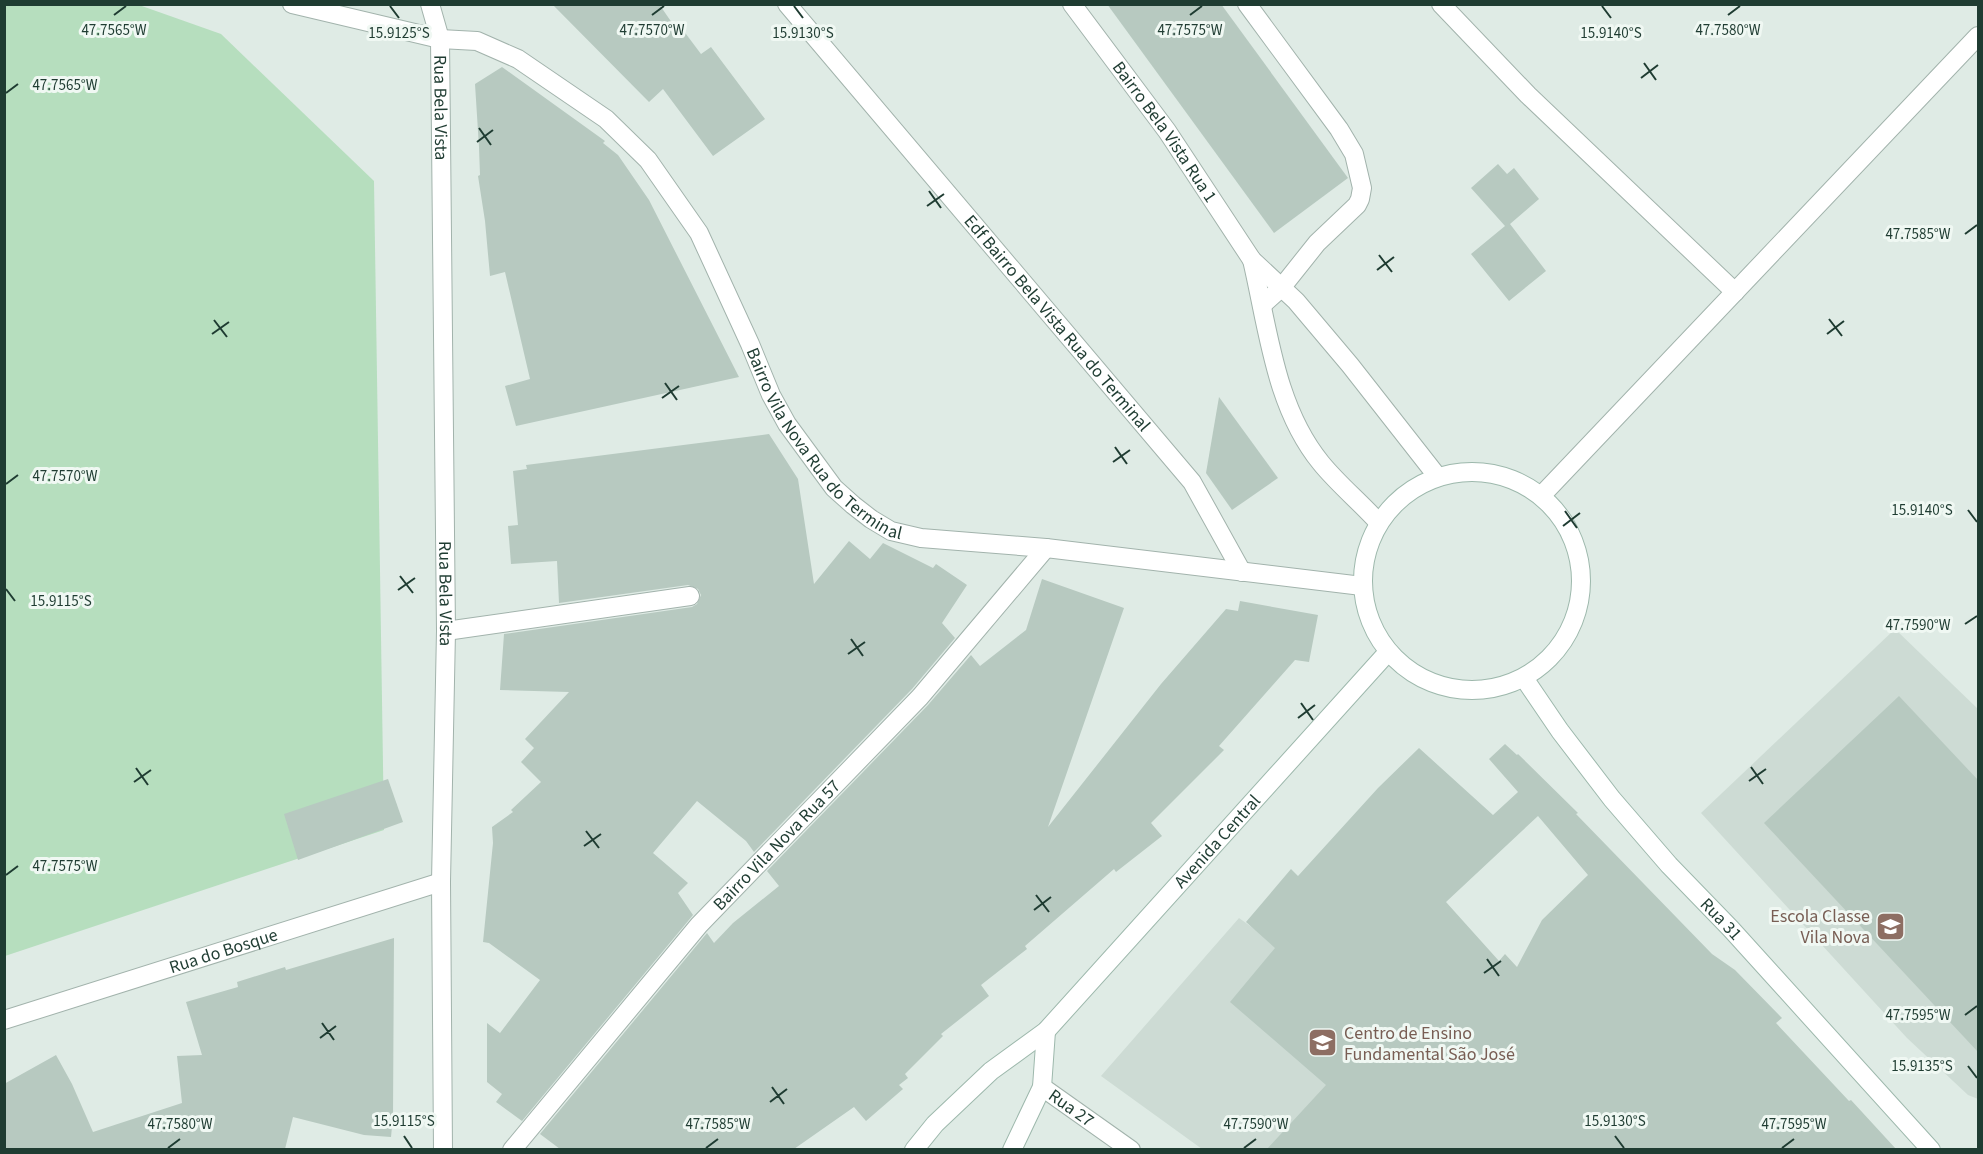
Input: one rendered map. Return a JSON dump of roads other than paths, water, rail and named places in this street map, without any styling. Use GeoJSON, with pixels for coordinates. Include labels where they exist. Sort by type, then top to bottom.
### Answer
{"type":"FeatureCollection","features":[{"type":"Feature","properties":{"kind":"street","name":"Rua Bela Vista"},"geometry":{"type":"LineString","coordinates":[[430,4],[440,39],[446,631],[441,882],[443,1149]]}},
{"type":"Feature","properties":{"kind":"street","name":"Edf Bairro Bela Vista Rua do Terminal"},"geometry":{"type":"LineString","coordinates":[[787,4],[1192,482],[1242,572]]}},
{"type":"Feature","properties":{"kind":"street","name":"Bairro Bela Vista Rua 1"},"geometry":{"type":"LineString","coordinates":[[1072,4],[1167,131],[1252,260]]}},
{"type":"Feature","properties":{"kind":"street"},"geometry":{"type":"LineString","coordinates":[[1247,4],[1339,129],[1354,154],[1362,188],[1360,199],[1349,213],[1317,243],[1282,287],[1262,304]]}},
{"type":"Feature","properties":{"kind":"street"},"geometry":{"type":"LineString","coordinates":[[1441,4],[1528,95],[1735,292]]}},
{"type":"Feature","properties":{"kind":"street","name":"Bairro Vila Nova Rua do Terminal"},"geometry":{"type":"LineString","coordinates":[[294,5],[440,39],[477,41],[518,59],[606,119],[648,160],[699,233],[786,424],[834,488],[871,519],[891,531],[921,538],[1046,548],[1362,586]]}},
{"type":"Feature","properties":{"kind":"street"},"geometry":{"type":"LineString","coordinates":[[1541,496],[1978,36]]}},
{"type":"Feature","properties":{"kind":"street"},"geometry":{"type":"LineString","coordinates":[[1252,260],[1282,287],[1350,365],[1437,476]]}},
{"type":"Feature","properties":{"kind":"street"},"geometry":{"type":"LineString","coordinates":[[1252,260],[1270,348],[1295,421],[1320,462],[1378,522]]}},
{"type":"Feature","properties":{"kind":"street"},"geometry":{"type":"LineString","coordinates":[[1492,472],[1516,481],[1541,496],[1564,521],[1578,553],[1582,587],[1577,615],[1565,641],[1547,662],[1524,678],[1488,690],[1451,689],[1417,676],[1388,652],[1370,621],[1362,586],[1365,553],[1378,522],[1404,494],[1437,476],[1492,472]]}},
{"type":"Feature","properties":{"kind":"street","name":"Bairro Vila Nova Rua 57"},"geometry":{"type":"LineString","coordinates":[[512,1149],[699,925],[920,697],[1046,548]]}},
{"type":"Feature","properties":{"kind":"street"},"geometry":{"type":"LineString","coordinates":[[446,631],[690,596]]}},
{"type":"Feature","properties":{"kind":"street","name":"Avenida Central"},"geometry":{"type":"LineString","coordinates":[[914,1149],[935,1124],[984,1077],[1047,1031],[1388,652]]}},
{"type":"Feature","properties":{"kind":"street","name":"Rua 31"},"geometry":{"type":"LineString","coordinates":[[1524,678],[1560,731],[1612,799],[1931,1149]]}},
{"type":"Feature","properties":{"kind":"street","name":"Rua do Bosque"},"geometry":{"type":"LineString","coordinates":[[4,1020],[441,882]]}},
{"type":"Feature","properties":{"kind":"street"},"geometry":{"type":"LineString","coordinates":[[1012,1149],[1042,1087],[1047,1031]]}},
{"type":"Feature","properties":{"kind":"street","name":"Rua 27"},"geometry":{"type":"LineString","coordinates":[[1042,1087],[1131,1149]]}},
{"type":"Feature","properties":{"kind":"place","name":"Escola Classe Vila Nova"},"geometry":{"type":"Point","coordinates":[1891,926]}},
{"type":"Feature","properties":{"kind":"place","name":"Centro de Ensino Fundamental São José"},"geometry":{"type":"Point","coordinates":[1323,1043]}}]}
